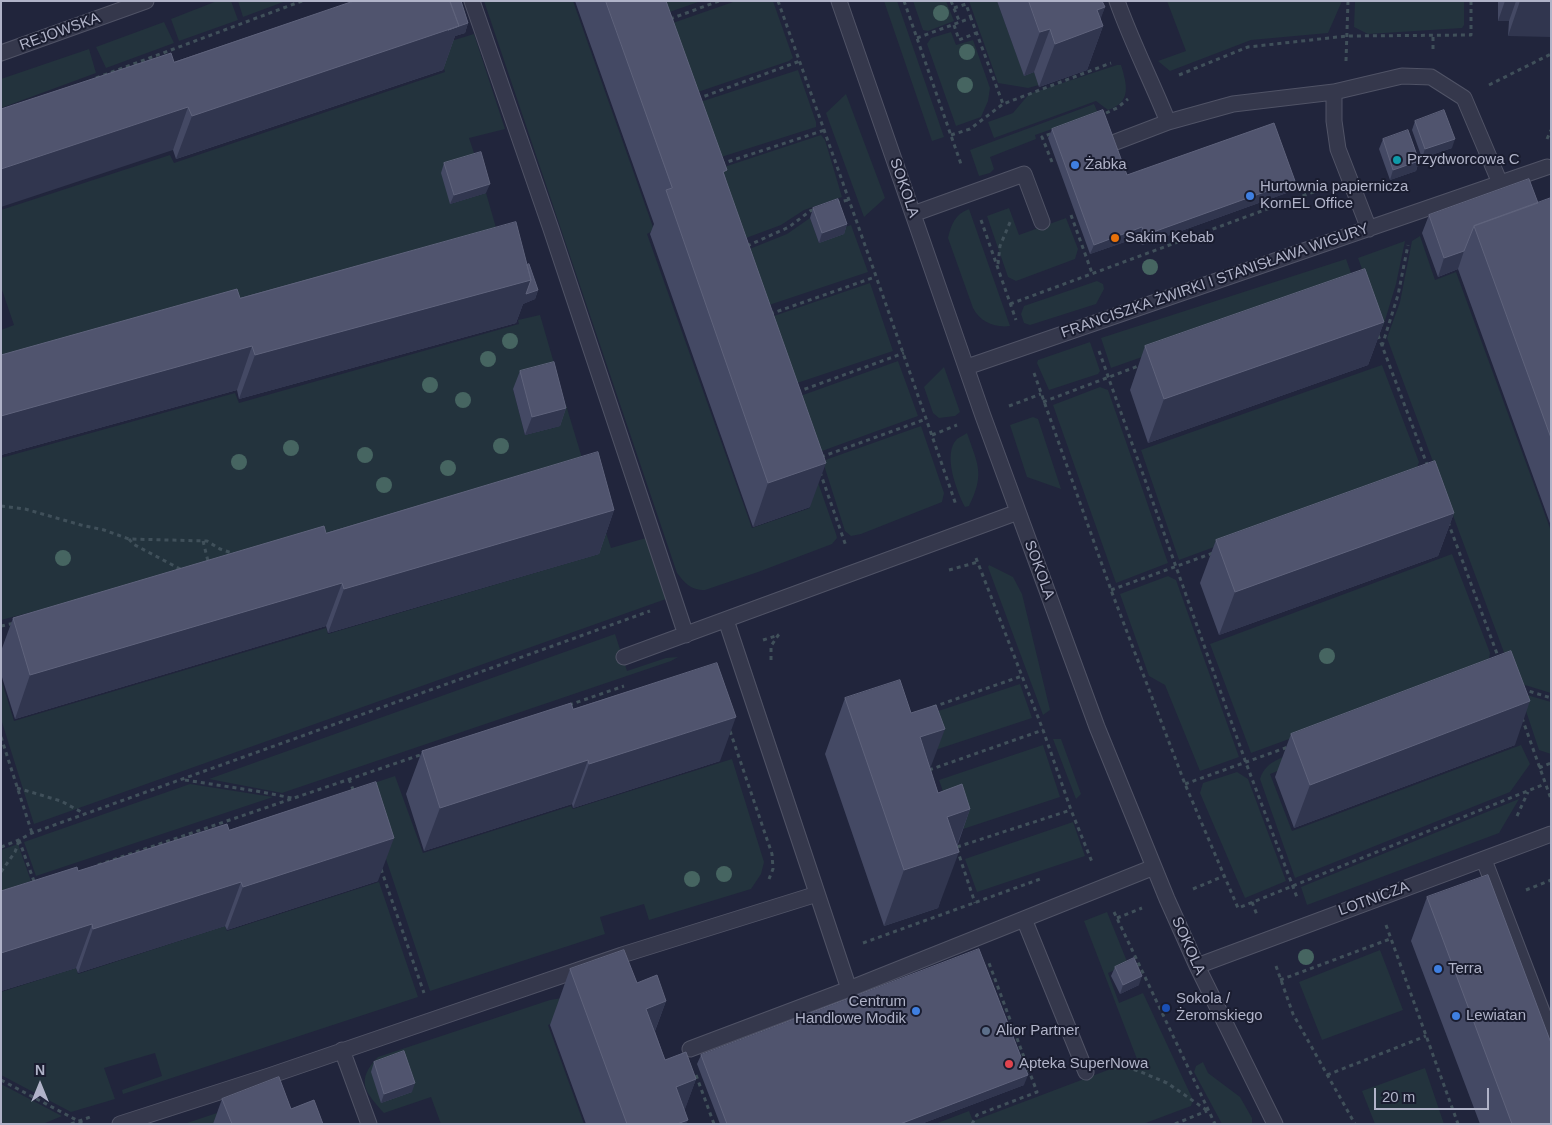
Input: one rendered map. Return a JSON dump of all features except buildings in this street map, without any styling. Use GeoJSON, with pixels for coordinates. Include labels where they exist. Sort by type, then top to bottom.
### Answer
{"type":"FeatureCollection","features":[{"type":"Feature","properties":{"kind":"street","name":"REJOWSKA"},"geometry":{"type":"LineString","coordinates":[[1,53],[146,1]]}},
{"type":"Feature","properties":{"kind":"street"},"geometry":{"type":"LineString","coordinates":[[472,1],[551,229],[686,635]]}},
{"type":"Feature","properties":{"kind":"street","name":"SOKOLA"},"geometry":{"type":"LineString","coordinates":[[839,1],[1018,512],[1097,727],[1197,966],[1275,1124]]}},
{"type":"Feature","properties":{"kind":"street"},"geometry":{"type":"LineString","coordinates":[[1117,1],[1129,35],[1153,84],[1168,122]]}},
{"type":"Feature","properties":{"kind":"street"},"geometry":{"type":"LineString","coordinates":[[1113,143],[1168,122],[1233,104],[1334,92],[1402,76],[1422,77],[1431,78],[1464,98],[1500,183]]}},
{"type":"Feature","properties":{"kind":"street"},"geometry":{"type":"LineString","coordinates":[[1334,92],[1334,121],[1338,150],[1369,228]]}},
{"type":"Feature","properties":{"kind":"street","name":"FRANCISZKA ŻWIRKI I STANISŁAWA WIGURY"},"geometry":{"type":"LineString","coordinates":[[967,367],[1547,167]]}},
{"type":"Feature","properties":{"kind":"street"},"geometry":{"type":"LineString","coordinates":[[913,214],[1024,174],[1042,222]]}},
{"type":"Feature","properties":{"kind":"street"},"geometry":{"type":"LineString","coordinates":[[624,656],[686,635],[855,570],[1018,512]]}},
{"type":"Feature","properties":{"kind":"street"},"geometry":{"type":"LineString","coordinates":[[726,620],[848,989]]}},
{"type":"Feature","properties":{"kind":"street","name":"LOTNICZA"},"geometry":{"type":"LineString","coordinates":[[1197,966],[1551,834]]}},
{"type":"Feature","properties":{"kind":"street"},"geometry":{"type":"LineString","coordinates":[[1484,860],[1551,1035]]}},
{"type":"Feature","properties":{"kind":"street"},"geometry":{"type":"LineString","coordinates":[[690,1048],[848,989],[1154,867]]}},
{"type":"Feature","properties":{"kind":"street"},"geometry":{"type":"LineString","coordinates":[[120,1124],[269,1076],[622,955],[817,894]]}},
{"type":"Feature","properties":{"kind":"street"},"geometry":{"type":"LineString","coordinates":[[1024,919],[1086,1072]]}},
{"type":"Feature","properties":{"kind":"street"},"geometry":{"type":"LineString","coordinates":[[342,1050],[369,1124]]}},
{"type":"Feature","properties":{"kind":"path"},"geometry":{"type":"LineString","coordinates":[[92,79],[302,1]]}},
{"type":"Feature","properties":{"kind":"path"},"geometry":{"type":"LineString","coordinates":[[667,20],[719,1]]}},
{"type":"Feature","properties":{"kind":"path"},"geometry":{"type":"LineString","coordinates":[[778,1],[826,130],[848,200],[904,352],[965,530],[1043,730],[1070,810],[1117,918],[1215,1124]]}},
{"type":"Feature","properties":{"kind":"path"},"geometry":{"type":"LineString","coordinates":[[952,1],[960,23]]}},
{"type":"Feature","properties":{"kind":"path"},"geometry":{"type":"LineString","coordinates":[[1334,92],[1346,61],[1348,1]]}},
{"type":"Feature","properties":{"kind":"path"},"geometry":{"type":"LineString","coordinates":[[1153,84],[1248,47],[1347,36],[1471,35],[1471,1]]}},
{"type":"Feature","properties":{"kind":"path"},"geometry":{"type":"LineString","coordinates":[[954,8],[966,4],[1003,104]]}},
{"type":"Feature","properties":{"kind":"path"},"geometry":{"type":"LineString","coordinates":[[917,38],[971,18]]}},
{"type":"Feature","properties":{"kind":"path"},"geometry":{"type":"LineString","coordinates":[[954,25],[959,40],[976,33]]}},
{"type":"Feature","properties":{"kind":"path"},"geometry":{"type":"LineString","coordinates":[[1464,98],[1551,54]]}},
{"type":"Feature","properties":{"kind":"path"},"geometry":{"type":"LineString","coordinates":[[696,100],[800,61]]}},
{"type":"Feature","properties":{"kind":"path"},"geometry":{"type":"LineString","coordinates":[[951,135],[970,129],[1003,104],[1116,61]]}},
{"type":"Feature","properties":{"kind":"path"},"geometry":{"type":"LineString","coordinates":[[718,164],[826,130]]}},
{"type":"Feature","properties":{"kind":"path"},"geometry":{"type":"LineString","coordinates":[[1052,163],[1042,137],[1060,130]]}},
{"type":"Feature","properties":{"kind":"path"},"geometry":{"type":"LineString","coordinates":[[1010,304],[1349,179]]}},
{"type":"Feature","properties":{"kind":"path"},"geometry":{"type":"LineString","coordinates":[[829,205],[848,200]]}},
{"type":"Feature","properties":{"kind":"path"},"geometry":{"type":"LineString","coordinates":[[738,250],[789,227],[810,211],[819,208]]}},
{"type":"Feature","properties":{"kind":"path"},"geometry":{"type":"LineString","coordinates":[[1069,208],[1092,274]]}},
{"type":"Feature","properties":{"kind":"path"},"geometry":{"type":"LineString","coordinates":[[1382,346],[1398,295],[1415,212]]}},
{"type":"Feature","properties":{"kind":"path"},"geometry":{"type":"LineString","coordinates":[[997,267],[1000,246],[1015,213]]}},
{"type":"Feature","properties":{"kind":"path"},"geometry":{"type":"LineString","coordinates":[[763,316],[875,277]]}},
{"type":"Feature","properties":{"kind":"path"},"geometry":{"type":"LineString","coordinates":[[1375,328],[1430,472]]}},
{"type":"Feature","properties":{"kind":"path"},"geometry":{"type":"LineString","coordinates":[[792,394],[904,352]]}},
{"type":"Feature","properties":{"kind":"path"},"geometry":{"type":"LineString","coordinates":[[1100,356],[1177,566],[1246,763],[1308,924]]}},
{"type":"Feature","properties":{"kind":"path"},"geometry":{"type":"LineString","coordinates":[[1044,402],[1145,364]]}},
{"type":"Feature","properties":{"kind":"path"},"geometry":{"type":"LineString","coordinates":[[1033,371],[1111,590],[1185,784],[1238,908],[1545,784]]}},
{"type":"Feature","properties":{"kind":"path"},"geometry":{"type":"LineString","coordinates":[[1006,408],[1041,394]]}},
{"type":"Feature","properties":{"kind":"path"},"geometry":{"type":"LineString","coordinates":[[815,459],[926,419]]}},
{"type":"Feature","properties":{"kind":"path"},"geometry":{"type":"LineString","coordinates":[[932,435],[962,423]]}},
{"type":"Feature","properties":{"kind":"path"},"geometry":{"type":"LineString","coordinates":[[819,468],[855,570]]}},
{"type":"Feature","properties":{"kind":"path"},"geometry":{"type":"LineString","coordinates":[[1,506],[25,509],[104,530],[129,539],[207,541],[242,557]]}},
{"type":"Feature","properties":{"kind":"path"},"geometry":{"type":"LineString","coordinates":[[1447,518],[1501,666]]}},
{"type":"Feature","properties":{"kind":"path"},"geometry":{"type":"LineString","coordinates":[[129,539],[134,544],[182,569],[185,573]]}},
{"type":"Feature","properties":{"kind":"path"},"geometry":{"type":"LineString","coordinates":[[203,541],[211,572]]}},
{"type":"Feature","properties":{"kind":"path"},"geometry":{"type":"LineString","coordinates":[[1111,590],[1222,550]]}},
{"type":"Feature","properties":{"kind":"path"},"geometry":{"type":"LineString","coordinates":[[941,572],[978,562]]}},
{"type":"Feature","properties":{"kind":"path"},"geometry":{"type":"LineString","coordinates":[[1,847],[32,833],[676,601]]}},
{"type":"Feature","properties":{"kind":"path"},"geometry":{"type":"LineString","coordinates":[[1,626],[23,620]]}},
{"type":"Feature","properties":{"kind":"path"},"geometry":{"type":"LineString","coordinates":[[770,669],[771,646],[783,628]]}},
{"type":"Feature","properties":{"kind":"path"},"geometry":{"type":"LineString","coordinates":[[736,649],[779,635]]}},
{"type":"Feature","properties":{"kind":"path"},"geometry":{"type":"LineString","coordinates":[[927,709],[1022,676]]}},
{"type":"Feature","properties":{"kind":"path"},"geometry":{"type":"LineString","coordinates":[[560,708],[632,684]]}},
{"type":"Feature","properties":{"kind":"path"},"geometry":{"type":"LineString","coordinates":[[1518,688],[1551,698]]}},
{"type":"Feature","properties":{"kind":"path"},"geometry":{"type":"LineString","coordinates":[[1520,712],[1551,799]]}},
{"type":"Feature","properties":{"kind":"path"},"geometry":{"type":"LineString","coordinates":[[728,724],[772,854],[773,869],[766,885]]}},
{"type":"Feature","properties":{"kind":"path"},"geometry":{"type":"LineString","coordinates":[[932,778],[929,770],[1043,730]]}},
{"type":"Feature","properties":{"kind":"path"},"geometry":{"type":"LineString","coordinates":[[1,737],[32,833]]}},
{"type":"Feature","properties":{"kind":"path"},"geometry":{"type":"LineString","coordinates":[[1185,784],[1292,746]]}},
{"type":"Feature","properties":{"kind":"path"},"geometry":{"type":"LineString","coordinates":[[91,868],[432,751]]}},
{"type":"Feature","properties":{"kind":"path"},"geometry":{"type":"LineString","coordinates":[[1539,768],[1551,763]]}},
{"type":"Feature","properties":{"kind":"path"},"geometry":{"type":"LineString","coordinates":[[183,779],[292,798]]}},
{"type":"Feature","properties":{"kind":"path"},"geometry":{"type":"LineString","coordinates":[[349,779],[356,798]]}},
{"type":"Feature","properties":{"kind":"path"},"geometry":{"type":"LineString","coordinates":[[17,788],[61,801],[85,814]]}},
{"type":"Feature","properties":{"kind":"path"},"geometry":{"type":"LineString","coordinates":[[956,847],[1070,810]]}},
{"type":"Feature","properties":{"kind":"path"},"geometry":{"type":"LineString","coordinates":[[954,838],[975,903]]}},
{"type":"Feature","properties":{"kind":"path"},"geometry":{"type":"LineString","coordinates":[[1,872],[15,852],[19,840]]}},
{"type":"Feature","properties":{"kind":"path"},"geometry":{"type":"LineString","coordinates":[[19,840],[36,887]]}},
{"type":"Feature","properties":{"kind":"path"},"geometry":{"type":"LineString","coordinates":[[1083,864],[1092,861]]}},
{"type":"Feature","properties":{"kind":"path"},"geometry":{"type":"LineString","coordinates":[[379,863],[434,1019]]}},
{"type":"Feature","properties":{"kind":"path"},"geometry":{"type":"LineString","coordinates":[[1185,892],[1225,876]]}},
{"type":"Feature","properties":{"kind":"path"},"geometry":{"type":"LineString","coordinates":[[837,953],[1047,877]]}},
{"type":"Feature","properties":{"kind":"path"},"geometry":{"type":"LineString","coordinates":[[1376,898],[1458,1124]]}},
{"type":"Feature","properties":{"kind":"path"},"geometry":{"type":"LineString","coordinates":[[1117,918],[1146,906]]}},
{"type":"Feature","properties":{"kind":"path"},"geometry":{"type":"LineString","coordinates":[[1280,980],[1390,939]]}},
{"type":"Feature","properties":{"kind":"path"},"geometry":{"type":"LineString","coordinates":[[972,1124],[977,1115],[1037,1092],[988,962],[1035,945]]}},
{"type":"Feature","properties":{"kind":"path"},"geometry":{"type":"LineString","coordinates":[[1275,965],[1293,1014],[1355,1124]]}},
{"type":"Feature","properties":{"kind":"path"},"geometry":{"type":"LineString","coordinates":[[1327,1075],[1426,1036]]}},
{"type":"Feature","properties":{"kind":"path"},"geometry":{"type":"LineString","coordinates":[[690,1048],[686,1050],[714,1124]]}},
{"type":"Feature","properties":{"kind":"path"},"geometry":{"type":"LineString","coordinates":[[1086,1072],[1114,1063],[1167,1083],[1208,1111]]}},
{"type":"Feature","properties":{"kind":"path"},"geometry":{"type":"LineString","coordinates":[[1,1080],[84,1124]]}},
{"type":"Feature","properties":{"kind":"path"},"geometry":{"type":"LineString","coordinates":[[1175,1124],[1208,1111]]}},
{"type":"Feature","properties":{"kind":"path"},"geometry":{"type":"LineString","coordinates":[[71,1124],[98,1115]]}},
{"type":"Feature","properties":{"kind":"shaded area"},"geometry":{"type":"Polygon","coordinates":[[[217,1],[231,1],[238,20],[179,41],[171,19],[217,1]]]}},
{"type":"Feature","properties":{"kind":"shaded area"},"geometry":{"type":"Polygon","coordinates":[[[238,1],[286,1],[243,17],[238,1]]]}},
{"type":"Feature","properties":{"kind":"shaded area"},"geometry":{"type":"Polygon","coordinates":[[[484,1],[573,1],[654,230],[647,234],[752,528],[810,508],[798,473],[813,468],[837,538],[832,544],[705,590],[700,590],[685,583],[677,573],[484,1]]]}},
{"type":"Feature","properties":{"kind":"shaded area"},"geometry":{"type":"Polygon","coordinates":[[[654,1],[701,1],[661,15],[654,1]]]}},
{"type":"Feature","properties":{"kind":"shaded area"},"geometry":{"type":"Polygon","coordinates":[[[736,1],[773,1],[793,58],[698,92],[667,25],[736,1]]]}},
{"type":"Feature","properties":{"kind":"shaded area"},"geometry":{"type":"Polygon","coordinates":[[[884,1],[897,1],[944,137],[932,141],[884,1]]]}},
{"type":"Feature","properties":{"kind":"shaded area"},"geometry":{"type":"Polygon","coordinates":[[[913,1],[946,1],[954,21],[928,31],[923,30],[913,1]]]}},
{"type":"Feature","properties":{"kind":"shaded area"},"geometry":{"type":"Polygon","coordinates":[[[969,1],[997,1],[1024,75],[1034,72],[1039,85],[1028,88],[998,83],[969,1]]]}},
{"type":"Feature","properties":{"kind":"shaded area"},"geometry":{"type":"Polygon","coordinates":[[[1167,1],[1342,1],[1328,33],[1251,40],[1170,71],[1158,61],[1186,51],[1167,1]]]}},
{"type":"Feature","properties":{"kind":"shaded area"},"geometry":{"type":"Polygon","coordinates":[[[1355,1],[1464,1],[1464,25],[1462,28],[1368,34],[1354,27],[1355,1]]]}},
{"type":"Feature","properties":{"kind":"shaded area"},"geometry":{"type":"Polygon","coordinates":[[[164,22],[174,43],[106,68],[96,47],[164,22]]]}},
{"type":"Feature","properties":{"kind":"shaded area"},"geometry":{"type":"Polygon","coordinates":[[[951,32],[956,45],[973,40],[990,88],[988,101],[981,117],[956,126],[927,44],[931,38],[951,32]]]}},
{"type":"Feature","properties":{"kind":"shaded area"},"geometry":{"type":"Polygon","coordinates":[[[474,34],[505,129],[469,138],[477,162],[450,204],[486,193],[499,238],[1,362],[1,330],[14,325],[1,287],[1,210],[170,155],[174,163],[445,72],[438,45],[474,34]]]}},
{"type":"Feature","properties":{"kind":"shaded area"},"geometry":{"type":"Polygon","coordinates":[[[89,49],[96,73],[1,108],[1,79],[89,49]]]}},
{"type":"Feature","properties":{"kind":"shaded area"},"geometry":{"type":"Polygon","coordinates":[[[1121,65],[1126,92],[1124,98],[1116,107],[1108,110],[1096,101],[994,138],[988,122],[1013,113],[1029,94],[1121,65]]]}},
{"type":"Feature","properties":{"kind":"shaded area"},"geometry":{"type":"Polygon","coordinates":[[[798,70],[816,122],[816,127],[718,158],[694,104],[798,70]]]}},
{"type":"Feature","properties":{"kind":"shaded area"},"geometry":{"type":"Polygon","coordinates":[[[846,94],[885,198],[864,217],[826,113],[846,94]]]}},
{"type":"Feature","properties":{"kind":"shaded area"},"geometry":{"type":"Polygon","coordinates":[[[1094,104],[1098,113],[1035,135],[1036,139],[990,157],[994,169],[990,173],[979,176],[970,150],[1094,104]]]}},
{"type":"Feature","properties":{"kind":"shaded area"},"geometry":{"type":"Polygon","coordinates":[[[821,135],[825,140],[842,197],[804,210],[781,225],[746,238],[718,169],[821,135]]]}},
{"type":"Feature","properties":{"kind":"shaded area"},"geometry":{"type":"Polygon","coordinates":[[[1009,208],[1019,235],[1066,218],[1078,249],[1075,259],[1016,281],[1008,277],[987,216],[1009,208]]]}},
{"type":"Feature","properties":{"kind":"shaded area"},"geometry":{"type":"Polygon","coordinates":[[[969,209],[1010,326],[988,323],[976,313],[948,238],[954,220],[969,209]]]}},
{"type":"Feature","properties":{"kind":"shaded area"},"geometry":{"type":"Polygon","coordinates":[[[810,218],[819,243],[842,228],[851,225],[868,272],[766,306],[747,250],[787,234],[810,218]]]}},
{"type":"Feature","properties":{"kind":"shaded area"},"geometry":{"type":"Polygon","coordinates":[[[1420,236],[1435,280],[1456,272],[1551,531],[1551,693],[1515,682],[1387,338],[1400,302],[1412,241],[1420,236]]]}},
{"type":"Feature","properties":{"kind":"shaded area"},"geometry":{"type":"Polygon","coordinates":[[[1405,241],[1396,284],[1383,327],[1358,258],[1405,241]]]}},
{"type":"Feature","properties":{"kind":"shaded area"},"geometry":{"type":"Polygon","coordinates":[[[1346,259],[1351,273],[1345,285],[1111,368],[1101,338],[1346,259]]]}},
{"type":"Feature","properties":{"kind":"shaded area"},"geometry":{"type":"Polygon","coordinates":[[[1097,281],[1103,284],[1104,289],[1096,304],[1030,325],[1024,323],[1021,314],[1024,306],[1097,281]]]}},
{"type":"Feature","properties":{"kind":"shaded area"},"geometry":{"type":"Polygon","coordinates":[[[870,283],[893,351],[794,384],[771,317],[870,283]]]}},
{"type":"Feature","properties":{"kind":"shaded area"},"geometry":{"type":"Polygon","coordinates":[[[540,315],[558,377],[513,389],[525,435],[560,426],[555,409],[566,405],[585,468],[1,620],[1,458],[235,393],[239,403],[519,324],[518,320],[540,315]]]}},
{"type":"Feature","properties":{"kind":"shaded area"},"geometry":{"type":"Polygon","coordinates":[[[1090,342],[1100,371],[1098,374],[1049,390],[1037,363],[1038,360],[1090,342]]]}},
{"type":"Feature","properties":{"kind":"shaded area"},"geometry":{"type":"Polygon","coordinates":[[[898,361],[918,416],[822,451],[817,450],[799,401],[803,395],[898,361]]]}},
{"type":"Feature","properties":{"kind":"shaded area"},"geometry":{"type":"Polygon","coordinates":[[[1382,365],[1419,462],[1415,473],[1179,560],[1141,450],[1382,365]]]}},
{"type":"Feature","properties":{"kind":"shaded area"},"geometry":{"type":"Polygon","coordinates":[[[944,367],[960,412],[955,416],[939,418],[933,413],[924,387],[944,367]]]}},
{"type":"Feature","properties":{"kind":"shaded area"},"geometry":{"type":"Polygon","coordinates":[[[1100,387],[1108,390],[1168,563],[1116,583],[1053,405],[1100,387]]]}},
{"type":"Feature","properties":{"kind":"shaded area"},"geometry":{"type":"Polygon","coordinates":[[[1033,417],[1038,419],[1061,489],[1027,477],[1010,425],[1033,417]]]}},
{"type":"Feature","properties":{"kind":"shaded area"},"geometry":{"type":"Polygon","coordinates":[[[921,426],[944,493],[942,502],[861,534],[851,536],[845,531],[823,462],[921,426]]]}},
{"type":"Feature","properties":{"kind":"shaded area"},"geometry":{"type":"Polygon","coordinates":[[[967,433],[977,462],[978,477],[974,495],[969,506],[965,507],[952,473],[951,454],[957,439],[967,433]]]}},
{"type":"Feature","properties":{"kind":"shaded area"},"geometry":{"type":"Polygon","coordinates":[[[589,481],[611,548],[646,538],[666,599],[34,824],[1,719],[1,679],[14,721],[326,628],[328,634],[599,554],[580,483],[589,481]]]}},
{"type":"Feature","properties":{"kind":"shaded area"},"geometry":{"type":"Polygon","coordinates":[[[1452,554],[1490,653],[1488,666],[1251,753],[1210,644],[1452,554]]]}},
{"type":"Feature","properties":{"kind":"shaded area"},"geometry":{"type":"Polygon","coordinates":[[[989,565],[1013,577],[1022,594],[1050,710],[1043,715],[988,567],[989,565]]]}},
{"type":"Feature","properties":{"kind":"shaded area"},"geometry":{"type":"Polygon","coordinates":[[[1168,576],[1176,580],[1239,757],[1200,771],[1165,685],[1149,676],[1120,594],[1168,576]]]}},
{"type":"Feature","properties":{"kind":"shaded area"},"geometry":{"type":"Polygon","coordinates":[[[615,634],[627,671],[666,658],[678,657],[671,661],[282,793],[209,779],[615,634]]]}},
{"type":"Feature","properties":{"kind":"shaded area"},"geometry":{"type":"Polygon","coordinates":[[[1020,684],[1032,718],[929,752],[917,718],[1020,684]]]}},
{"type":"Feature","properties":{"kind":"shaded area"},"geometry":{"type":"Polygon","coordinates":[[[1520,693],[1551,702],[1551,754],[1539,750],[1520,693]]]}},
{"type":"Feature","properties":{"kind":"shaded area"},"geometry":{"type":"Polygon","coordinates":[[[1053,739],[1061,739],[1081,794],[1076,799],[1053,739]]]}},
{"type":"Feature","properties":{"kind":"shaded area"},"geometry":{"type":"Polygon","coordinates":[[[1043,745],[1060,797],[957,831],[939,780],[1043,745]]]}},
{"type":"Feature","properties":{"kind":"shaded area"},"geometry":{"type":"Polygon","coordinates":[[[1521,745],[1530,764],[1510,792],[1295,878],[1260,779],[1271,763],[1282,757],[1301,751],[1309,759],[1270,774],[1292,831],[1521,745]]]}},
{"type":"Feature","properties":{"kind":"shaded area"},"geometry":{"type":"Polygon","coordinates":[[[732,759],[764,862],[761,874],[751,889],[649,920],[644,904],[600,917],[605,934],[430,991],[362,787],[395,776],[423,853],[571,806],[573,809],[732,759]]]}},
{"type":"Feature","properties":{"kind":"shaded area"},"geometry":{"type":"Polygon","coordinates":[[[1237,772],[1248,779],[1286,881],[1245,898],[1200,793],[1203,783],[1237,772]]]}},
{"type":"Feature","properties":{"kind":"shaded area"},"geometry":{"type":"Polygon","coordinates":[[[190,784],[273,797],[36,876],[24,842],[190,784]]]}},
{"type":"Feature","properties":{"kind":"shaded area"},"geometry":{"type":"Polygon","coordinates":[[[1519,799],[1499,833],[1307,905],[1301,887],[1519,799]]]}},
{"type":"Feature","properties":{"kind":"shaded area"},"geometry":{"type":"Polygon","coordinates":[[[1073,822],[1085,856],[977,892],[965,859],[1073,822]]]}},
{"type":"Feature","properties":{"kind":"shaded area"},"geometry":{"type":"Polygon","coordinates":[[[18,844],[31,881],[1,891],[1,850],[18,844]]]}},
{"type":"Feature","properties":{"kind":"shaded area"},"geometry":{"type":"Polygon","coordinates":[[[379,882],[418,997],[123,1094],[122,1090],[162,1076],[155,1053],[104,1068],[115,1099],[71,1112],[1,1075],[1,992],[76,968],[78,974],[225,926],[227,931],[379,882]]]}},
{"type":"Feature","properties":{"kind":"shaded area"},"geometry":{"type":"Polygon","coordinates":[[[1107,912],[1128,964],[1108,973],[1119,1003],[1143,993],[1193,1100],[1191,1106],[1143,1124],[935,1124],[969,1111],[973,1121],[1137,1059],[1084,921],[1107,912]]]}},
{"type":"Feature","properties":{"kind":"shaded area"},"geometry":{"type":"Polygon","coordinates":[[[1380,950],[1403,1010],[1322,1040],[1299,982],[1380,950]]]}},
{"type":"Feature","properties":{"kind":"shaded area"},"geometry":{"type":"Polygon","coordinates":[[[592,993],[605,1004],[548,1025],[584,1124],[441,1124],[431,1097],[384,1113],[372,1099],[365,1086],[367,1073],[378,1057],[550,1000],[592,993]]]}},
{"type":"Feature","properties":{"kind":"shaded area"},"geometry":{"type":"Polygon","coordinates":[[[1203,1062],[1208,1073],[1240,1097],[1252,1118],[1252,1124],[1222,1124],[1194,1072],[1196,1066],[1203,1062]]]}},
{"type":"Feature","properties":{"kind":"shaded area"},"geometry":{"type":"Polygon","coordinates":[[[1425,1068],[1444,1124],[1375,1124],[1362,1091],[1425,1068]]]}},
{"type":"Feature","properties":{"kind":"shaded area"},"geometry":{"type":"Polygon","coordinates":[[[1,1084],[62,1116],[43,1124],[1,1124],[1,1084]]]}},
{"type":"Feature","properties":{"kind":"shaded area"},"geometry":{"type":"Polygon","coordinates":[[[226,1110],[277,1124],[184,1124],[226,1110]]]}},
{"type":"Feature","properties":{"kind":"place","name":"Przydworcowa C"},"geometry":{"type":"Point","coordinates":[1397,160]}},
{"type":"Feature","properties":{"kind":"place","name":"Żabka"},"geometry":{"type":"Point","coordinates":[1075,165]}},
{"type":"Feature","properties":{"kind":"place","name":"Hurtownia papiernicza KornEL Office"},"geometry":{"type":"Point","coordinates":[1250,196]}},
{"type":"Feature","properties":{"kind":"place","name":"Sakim Kebab"},"geometry":{"type":"Point","coordinates":[1115,238]}},
{"type":"Feature","properties":{"kind":"place","name":"Terra"},"geometry":{"type":"Point","coordinates":[1438,969]}},
{"type":"Feature","properties":{"kind":"place","name":"Sokola / Żeromskiego"},"geometry":{"type":"Point","coordinates":[1166,1008]}},
{"type":"Feature","properties":{"kind":"place","name":"Centrum Handlowe Modik"},"geometry":{"type":"Point","coordinates":[916,1011]}},
{"type":"Feature","properties":{"kind":"place","name":"Lewiatan"},"geometry":{"type":"Point","coordinates":[1456,1016]}},
{"type":"Feature","properties":{"kind":"place","name":"Alior Partner"},"geometry":{"type":"Point","coordinates":[986,1031]}},
{"type":"Feature","properties":{"kind":"place","name":"Apteka SuperNowa"},"geometry":{"type":"Point","coordinates":[1009,1064]}}]}
